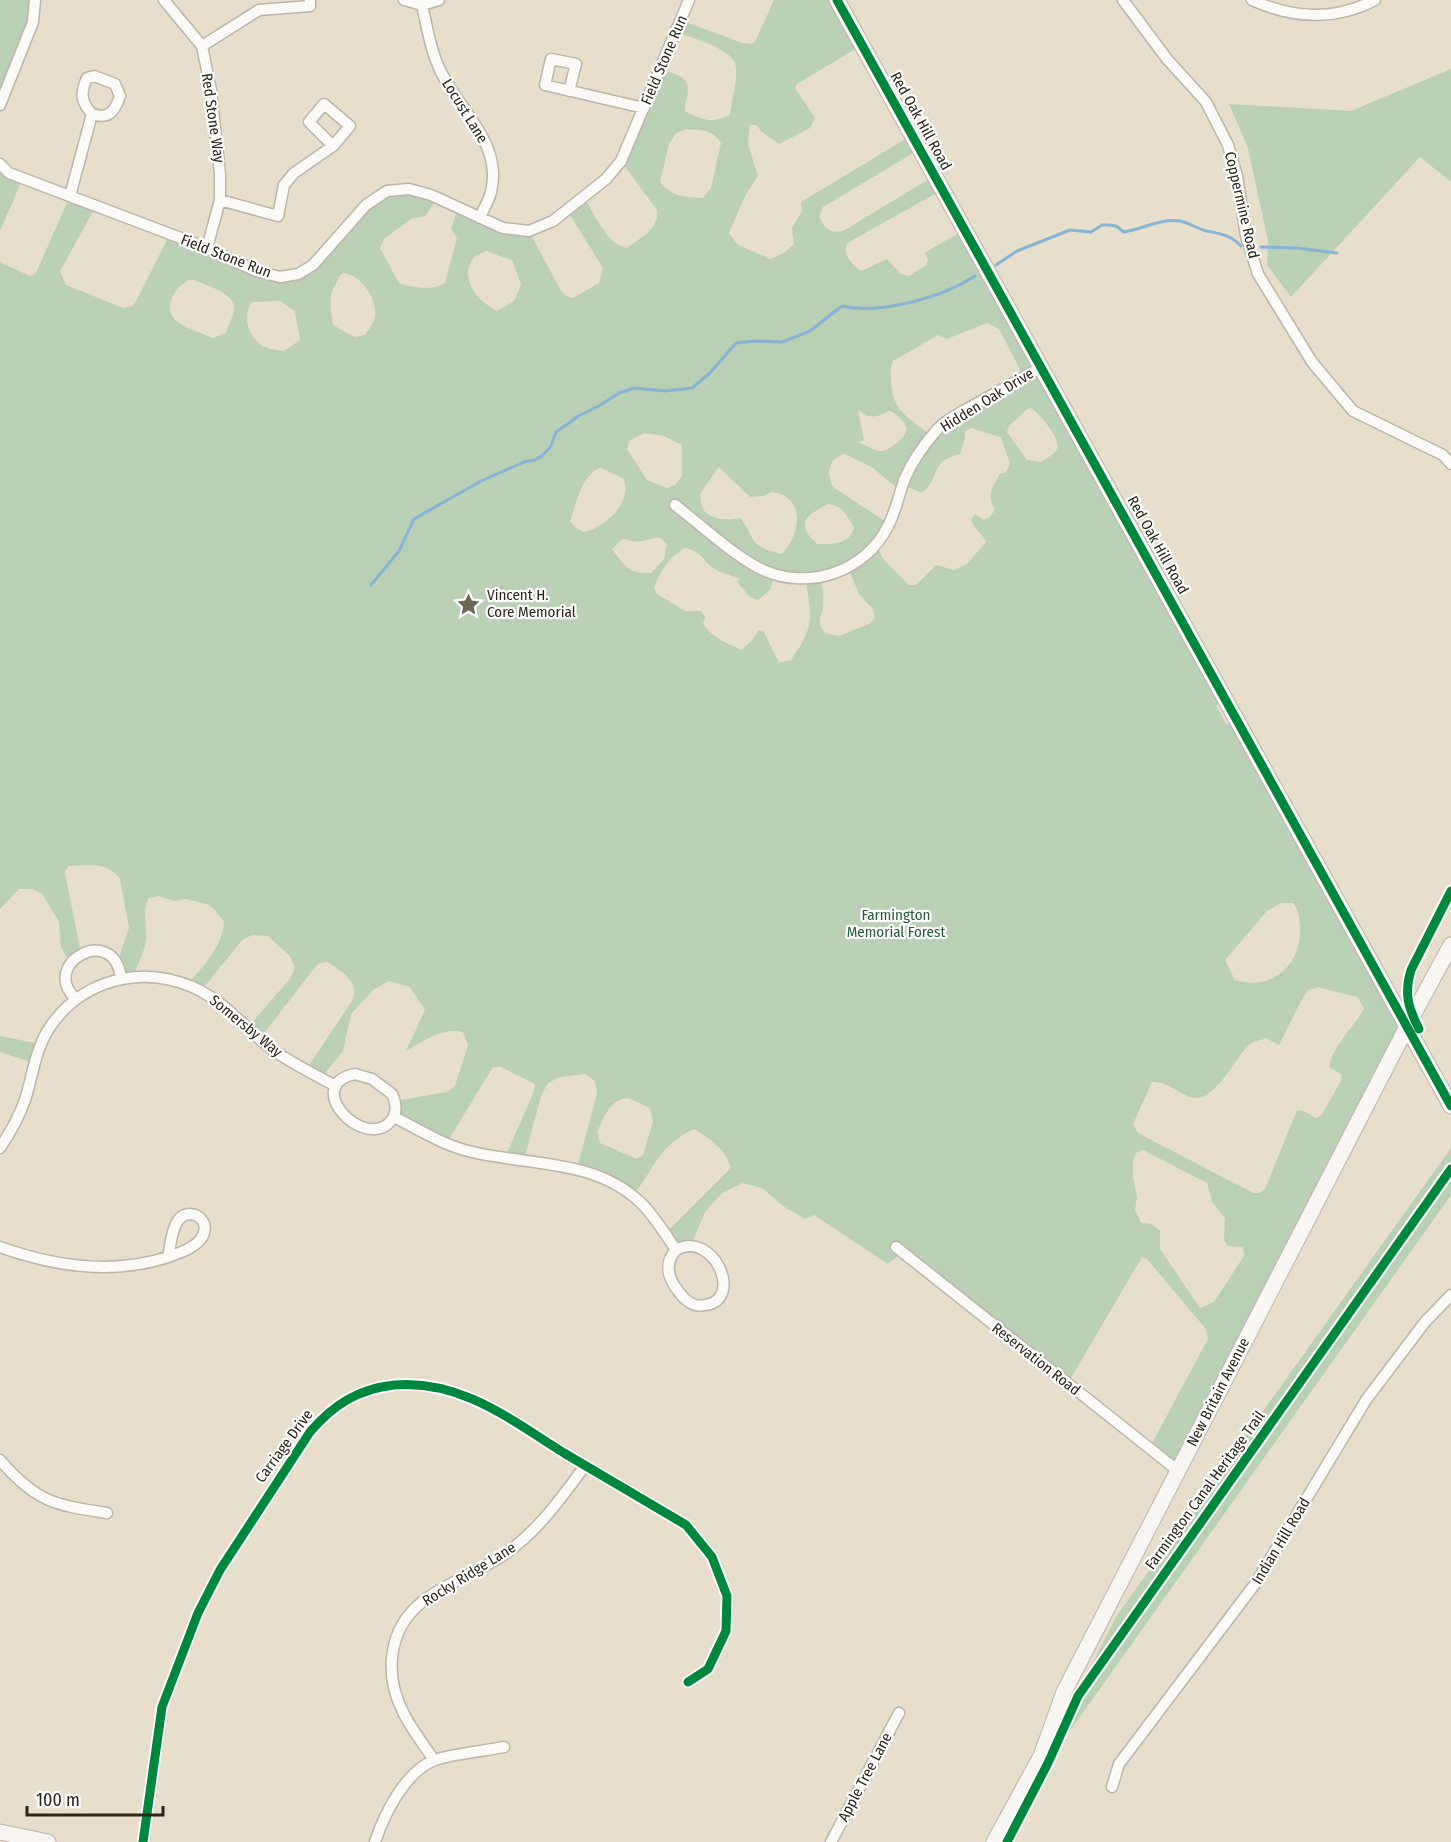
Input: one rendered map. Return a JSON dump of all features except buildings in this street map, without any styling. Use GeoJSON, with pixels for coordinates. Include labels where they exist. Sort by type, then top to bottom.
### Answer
{"type":"FeatureCollection","features":[{"type":"Feature","properties":{"kind":"street"},"geometry":{"type":"LineString","coordinates":[[0,105],[33,22],[36,0]]}},
{"type":"Feature","properties":{"kind":"street","name":"Red Stone Way"},"geometry":{"type":"LineString","coordinates":[[164,0],[202,46],[211,90],[220,174],[220,200],[207,248]]}},
{"type":"Feature","properties":{"kind":"street"},"geometry":{"type":"LineString","coordinates":[[202,46],[259,5],[310,6],[310,0]]}},
{"type":"Feature","properties":{"kind":"street"},"geometry":{"type":"LineString","coordinates":[[404,0],[422,5],[439,0]]}},
{"type":"Feature","properties":{"kind":"street","name":"Field Stone Run"},"geometry":{"type":"LineString","coordinates":[[0,164],[9,173],[207,248],[256,271],[280,277],[298,274],[313,265],[366,205],[387,191],[409,189],[431,195],[503,228],[529,231],[553,221],[606,179],[621,161],[689,0]]}},
{"type":"Feature","properties":{"kind":"street","name":"Red Oak Hill Road"},"geometry":{"type":"LineString","coordinates":[[837,0],[1040,368],[1134,531],[1451,1106]]}},
{"type":"Feature","properties":{"kind":"street","name":"Coppermine Road"},"geometry":{"type":"LineString","coordinates":[[1124,0],[1167,59],[1206,102],[1228,145],[1237,176],[1246,236],[1258,274],[1312,362],[1353,411],[1443,455],[1451,464]]}},
{"type":"Feature","properties":{"kind":"street"},"geometry":{"type":"LineString","coordinates":[[1252,0],[1273,9],[1304,15],[1335,14],[1364,6],[1376,0]]}},
{"type":"Feature","properties":{"kind":"street","name":"Locust Lane"},"geometry":{"type":"LineString","coordinates":[[422,5],[440,70],[456,99],[482,133],[489,152],[492,172],[491,192],[480,218]]}},
{"type":"Feature","properties":{"kind":"street"},"geometry":{"type":"LineString","coordinates":[[569,91],[644,108]]}},
{"type":"Feature","properties":{"kind":"street"},"geometry":{"type":"LineString","coordinates":[[70,196],[92,114]]}},
{"type":"Feature","properties":{"kind":"street"},"geometry":{"type":"LineString","coordinates":[[220,200],[278,216],[284,185],[294,172],[333,146]]}},
{"type":"Feature","properties":{"kind":"street","name":"Hidden Oak Drive"},"geometry":{"type":"LineString","coordinates":[[675,505],[764,570],[788,576],[814,578],[836,573],[860,560],[877,545],[889,524],[906,476],[919,452],[937,430],[957,415],[1040,368]]}},
{"type":"Feature","properties":{"kind":"street","name":"New Britain Avenue"},"geometry":{"type":"LineString","coordinates":[[994,1842],[1041,1756],[1064,1692],[1177,1470],[1451,945]]}},
{"type":"Feature","properties":{"kind":"street"},"geometry":{"type":"LineString","coordinates":[[76,999],[68,989],[67,972],[76,956],[94,950],[111,956],[117,963],[122,978]]}},
{"type":"Feature","properties":{"kind":"street","name":"Somersby Way"},"geometry":{"type":"LineString","coordinates":[[0,1148],[21,1110],[40,1044],[61,1012],[76,999],[103,984],[122,978],[143,976],[165,978],[188,984],[225,1007],[274,1051],[336,1086]]}},
{"type":"Feature","properties":{"kind":"street"},"geometry":{"type":"LineString","coordinates":[[356,1074],[372,1079],[392,1094],[396,1101],[394,1117],[377,1129],[369,1129],[355,1123],[340,1113],[336,1107],[334,1093],[336,1086],[341,1080],[356,1074]]}},
{"type":"Feature","properties":{"kind":"street"},"geometry":{"type":"LineString","coordinates":[[394,1117],[446,1144],[470,1151],[570,1167],[621,1186],[642,1204],[676,1250]]}},
{"type":"Feature","properties":{"kind":"street"},"geometry":{"type":"LineString","coordinates":[[683,1246],[699,1246],[711,1257],[722,1272],[724,1280],[724,1288],[716,1301],[703,1306],[695,1305],[678,1291],[667,1269],[668,1261],[676,1250],[683,1246]]}},
{"type":"Feature","properties":{"kind":"street"},"geometry":{"type":"LineString","coordinates":[[0,1247],[46,1261],[73,1265],[125,1265],[168,1257]]}},
{"type":"Feature","properties":{"kind":"street","name":"Reservation Road"},"geometry":{"type":"LineString","coordinates":[[896,1247],[1177,1470]]}},
{"type":"Feature","properties":{"kind":"street","name":"Indian Hill Road"},"geometry":{"type":"LineString","coordinates":[[1112,1787],[1119,1764],[1255,1584],[1365,1400],[1425,1322],[1451,1295]]}},
{"type":"Feature","properties":{"kind":"street","name":"Carriage Drive"},"geometry":{"type":"LineString","coordinates":[[143,1842],[162,1707],[198,1614],[226,1560],[310,1432],[324,1415],[341,1402],[361,1392],[381,1386],[426,1384],[471,1398],[686,1525],[712,1557],[727,1596],[726,1631],[708,1669],[688,1682]]}},
{"type":"Feature","properties":{"kind":"street"},"geometry":{"type":"LineString","coordinates":[[0,1460],[16,1479],[41,1498],[70,1507],[107,1513]]}},
{"type":"Feature","properties":{"kind":"street","name":"Rocky Ridge Lane"},"geometry":{"type":"LineString","coordinates":[[434,1760],[404,1714],[391,1672],[393,1647],[402,1625],[423,1602],[504,1555],[523,1540],[543,1522],[585,1466]]}},
{"type":"Feature","properties":{"kind":"street","name":"Apple Tree Lane"},"geometry":{"type":"LineString","coordinates":[[831,1842],[899,1713]]}},
{"type":"Feature","properties":{"kind":"street"},"geometry":{"type":"LineString","coordinates":[[375,1842],[386,1813],[396,1796],[420,1770],[434,1760],[504,1747]]}},
{"type":"Feature","properties":{"kind":"street"},"geometry":{"type":"LineString","coordinates":[[0,1832],[48,1842]]}},
{"type":"Feature","properties":{"kind":"green space"},"geometry":{"type":"Polygon","coordinates":[[[0,0],[35,0],[0,105],[0,0]]]}},
{"type":"Feature","properties":{"kind":"green space","name":"Farmington Memorial Forest"},"geometry":{"type":"Polygon","coordinates":[[[774,0],[837,0],[862,45],[797,84],[795,88],[815,118],[810,128],[779,144],[756,125],[750,125],[748,144],[758,176],[745,196],[729,233],[738,245],[770,259],[784,253],[794,244],[792,228],[802,211],[801,202],[912,135],[920,149],[823,207],[819,217],[828,229],[834,232],[843,231],[934,176],[942,190],[849,242],[846,249],[848,257],[861,271],[887,259],[901,274],[909,276],[925,266],[928,261],[925,253],[964,230],[1226,699],[1216,706],[1227,725],[1237,719],[1408,1025],[1177,1470],[1149,1449],[1208,1339],[1206,1329],[1147,1259],[1142,1257],[1068,1383],[903,1252],[888,1264],[814,1215],[805,1219],[783,1206],[762,1188],[743,1183],[722,1193],[705,1212],[691,1245],[676,1250],[665,1234],[731,1168],[729,1162],[717,1145],[694,1129],[682,1135],[665,1150],[633,1196],[577,1169],[597,1093],[595,1081],[585,1074],[560,1077],[548,1083],[541,1096],[524,1160],[505,1157],[533,1094],[535,1084],[501,1067],[493,1067],[446,1144],[394,1117],[395,1101],[447,1092],[455,1086],[468,1045],[463,1032],[447,1031],[406,1051],[425,1010],[410,987],[389,981],[373,990],[351,1014],[343,1051],[321,1078],[306,1070],[352,1001],[354,994],[349,978],[328,962],[319,963],[259,1040],[247,1028],[290,979],[295,968],[290,956],[268,936],[252,935],[242,940],[201,991],[188,984],[212,955],[223,930],[224,921],[210,905],[186,899],[174,901],[159,896],[149,898],[145,908],[146,935],[142,954],[133,976],[121,978],[117,964],[129,928],[120,879],[109,869],[97,866],[68,866],[65,873],[81,954],[70,963],[61,947],[59,922],[43,895],[33,889],[19,889],[0,909],[0,262],[30,276],[36,273],[70,196],[96,206],[60,271],[66,285],[123,308],[135,303],[170,234],[256,271],[298,274],[387,191],[409,189],[438,198],[425,216],[411,219],[384,239],[380,248],[399,283],[422,288],[440,286],[445,283],[457,238],[451,229],[458,208],[480,218],[529,231],[561,291],[573,298],[599,283],[603,268],[567,210],[584,197],[607,235],[620,246],[627,248],[648,232],[655,223],[657,210],[621,161],[660,69],[685,80],[688,90],[686,112],[708,120],[730,115],[736,79],[736,67],[733,60],[720,49],[676,32],[680,20],[742,43],[755,42],[774,0]],[[686,129],[676,133],[669,144],[660,182],[674,193],[703,198],[711,188],[721,143],[718,138],[706,131],[686,129]],[[486,251],[474,257],[468,270],[473,291],[497,311],[514,301],[521,285],[512,260],[486,251]],[[342,273],[332,293],[330,303],[333,325],[354,337],[365,335],[373,323],[375,308],[363,284],[357,278],[342,273]],[[189,280],[174,293],[170,311],[178,322],[213,338],[226,333],[234,306],[223,293],[189,280]],[[280,301],[252,302],[247,321],[255,339],[267,348],[284,351],[300,340],[295,311],[280,301]],[[987,323],[947,339],[938,335],[893,361],[890,373],[892,391],[898,407],[909,419],[932,436],[1024,377],[999,329],[987,323]],[[1031,408],[1009,426],[1007,432],[1027,460],[1041,462],[1057,449],[1058,445],[1053,433],[1031,408]],[[858,410],[864,440],[858,442],[872,449],[886,450],[904,436],[906,427],[894,413],[889,411],[873,416],[858,410]],[[971,428],[965,432],[960,454],[950,457],[939,465],[932,481],[922,493],[903,485],[901,491],[873,468],[845,454],[835,459],[830,467],[833,487],[889,524],[877,545],[883,559],[909,585],[916,585],[936,565],[954,570],[967,564],[986,542],[971,520],[975,514],[984,520],[989,518],[995,510],[992,505],[991,492],[1000,474],[1006,472],[1010,464],[1001,437],[971,428]],[[644,433],[630,440],[627,449],[647,480],[667,488],[675,485],[682,476],[682,445],[664,436],[644,433]],[[719,467],[700,494],[703,509],[715,517],[740,518],[753,540],[760,546],[782,554],[791,541],[796,526],[796,510],[786,497],[772,492],[763,496],[750,497],[719,467]],[[601,468],[594,471],[584,483],[570,521],[584,532],[600,525],[616,512],[624,496],[625,487],[623,478],[601,468]],[[828,504],[806,520],[806,530],[817,544],[844,541],[852,534],[854,528],[844,512],[837,506],[828,504]],[[659,537],[637,542],[623,539],[612,549],[628,568],[637,572],[651,573],[664,559],[667,544],[659,537]],[[685,548],[666,565],[654,588],[657,594],[685,611],[701,611],[705,617],[703,624],[706,629],[726,643],[742,650],[759,630],[764,632],[779,663],[791,660],[808,630],[810,621],[805,577],[775,573],[770,590],[758,600],[750,597],[738,583],[739,579],[715,569],[699,554],[691,550],[685,548]],[[848,567],[821,576],[823,603],[820,622],[825,633],[839,636],[869,624],[875,618],[873,609],[859,594],[848,567]],[[1281,903],[1267,911],[1225,960],[1235,980],[1249,983],[1262,982],[1273,978],[1291,962],[1300,939],[1299,916],[1293,903],[1281,903]],[[1318,987],[1308,990],[1279,1045],[1266,1038],[1249,1045],[1218,1085],[1204,1096],[1191,1097],[1164,1084],[1152,1082],[1133,1124],[1138,1133],[1253,1193],[1260,1193],[1265,1189],[1297,1110],[1316,1118],[1321,1116],[1342,1079],[1341,1074],[1330,1068],[1333,1054],[1364,1008],[1357,997],[1318,987]],[[628,1098],[616,1102],[605,1115],[597,1132],[600,1143],[637,1159],[643,1155],[653,1122],[650,1108],[628,1098]],[[1143,1150],[1136,1153],[1133,1161],[1137,1197],[1135,1210],[1141,1223],[1152,1224],[1160,1231],[1160,1249],[1200,1308],[1214,1302],[1244,1256],[1243,1247],[1227,1246],[1224,1239],[1225,1218],[1212,1202],[1207,1183],[1143,1150]]]}},
{"type":"Feature","properties":{"kind":"green space"},"geometry":{"type":"Polygon","coordinates":[[[1451,69],[1451,182],[1420,157],[1291,297],[1267,265],[1268,241],[1248,148],[1229,104],[1351,111],[1451,69]]]}},
{"type":"Feature","properties":{"kind":"green space"},"geometry":{"type":"Polygon","coordinates":[[[0,164],[23,178],[0,231],[0,164]]]}},
{"type":"Feature","properties":{"kind":"green space"},"geometry":{"type":"Polygon","coordinates":[[[0,1036],[40,1044],[34,1063],[0,1052],[0,1036]]]}},
{"type":"Feature","properties":{"kind":"green space"},"geometry":{"type":"Polygon","coordinates":[[[1451,1148],[1451,1195],[1062,1742],[1077,1694],[1116,1617],[1451,1148]]]}},
{"type":"Feature","properties":{"kind":"waterway"},"geometry":{"type":"LineString","coordinates":[[996,265],[1017,251],[1070,230],[1091,232],[1102,225],[1116,226],[1124,232],[1159,222],[1180,221],[1233,239],[1241,246]]}},
{"type":"Feature","properties":{"kind":"waterway"},"geometry":{"type":"LineString","coordinates":[[1261,247],[1297,248],[1337,253]]}},
{"type":"Feature","properties":{"kind":"waterway"},"geometry":{"type":"LineString","coordinates":[[371,585],[399,551],[414,519],[481,481],[524,462],[535,460],[551,446],[556,432],[580,415],[619,393],[634,388],[665,391],[692,388],[710,373],[736,343],[782,342],[810,331],[842,306],[874,308],[911,302],[946,291],[975,276]]}},
{"type":"Feature","properties":{"kind":"cycle path"},"geometry":{"type":"LineString","coordinates":[[837,0],[1451,1106]]}},
{"type":"Feature","properties":{"kind":"cycle path"},"geometry":{"type":"LineString","coordinates":[[1419,1029],[1408,1000],[1411,970],[1451,891]]}},
{"type":"Feature","properties":{"kind":"cycle path","name":"Farmington Canal Heritage Trail"},"geometry":{"type":"LineString","coordinates":[[1007,1842],[1048,1763],[1078,1696],[1451,1169]]}},
{"type":"Feature","properties":{"kind":"cycle path"},"geometry":{"type":"LineString","coordinates":[[143,1842],[162,1707],[198,1613],[220,1570],[310,1432],[337,1406],[369,1390],[394,1385],[418,1385],[441,1388],[463,1395],[504,1415],[686,1525],[712,1557],[727,1596],[726,1631],[708,1669],[688,1682]]}},
{"type":"Feature","properties":{"kind":"place","name":"Vincent H. Core Memorial"},"geometry":{"type":"Point","coordinates":[469,604]}}]}
